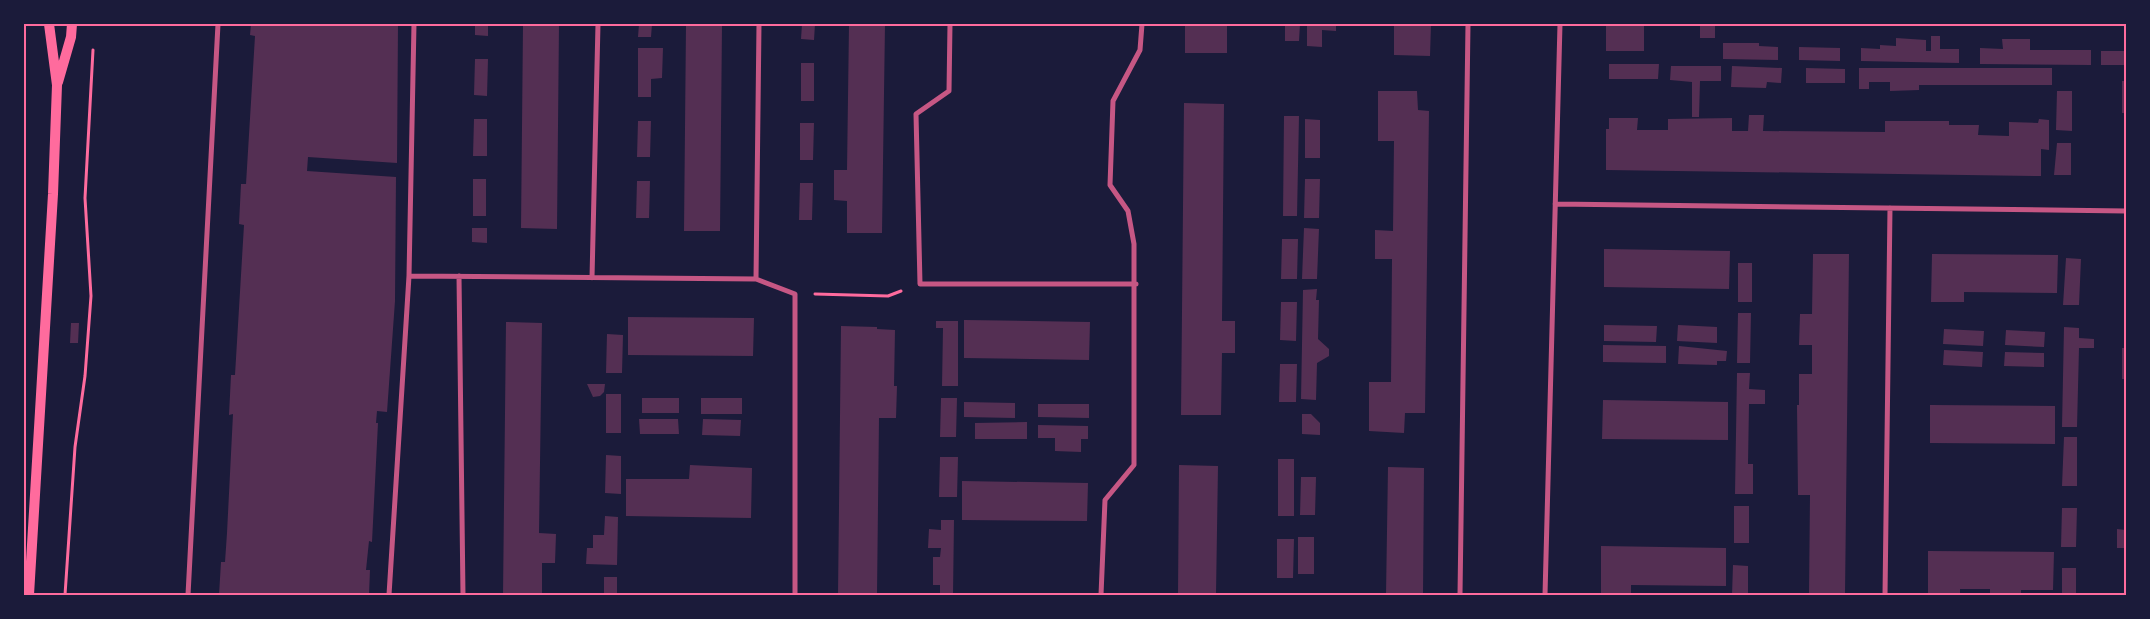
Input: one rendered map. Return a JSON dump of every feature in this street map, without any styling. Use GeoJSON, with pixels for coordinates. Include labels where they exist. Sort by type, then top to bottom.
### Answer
{"type":"FeatureCollection","features":[{"type":"Feature","properties":{"kind":"main road"},"geometry":{"type":"LineString","coordinates":[[29,595],[53,204],[57,85],[49,24]]}},
{"type":"Feature","properties":{"kind":"main road"},"geometry":{"type":"LineString","coordinates":[[57,85],[71,37],[72,24]]}},
{"type":"Feature","properties":{"kind":"street"},"geometry":{"type":"LineString","coordinates":[[188,595],[218,24]]}},
{"type":"Feature","properties":{"kind":"street"},"geometry":{"type":"LineString","coordinates":[[389,595],[409,276],[414,24]]}},
{"type":"Feature","properties":{"kind":"street"},"geometry":{"type":"LineString","coordinates":[[592,278],[598,24]]}},
{"type":"Feature","properties":{"kind":"street"},"geometry":{"type":"LineString","coordinates":[[756,279],[759,24]]}},
{"type":"Feature","properties":{"kind":"street"},"geometry":{"type":"LineString","coordinates":[[950,24],[949,91],[916,114],[920,284],[1136,284]]}},
{"type":"Feature","properties":{"kind":"street"},"geometry":{"type":"LineString","coordinates":[[1101,595],[1105,500],[1134,465],[1134,326],[1136,284],[1134,244],[1128,211],[1110,185],[1113,101],[1140,50],[1142,24]]}},
{"type":"Feature","properties":{"kind":"street"},"geometry":{"type":"LineString","coordinates":[[1460,595],[1468,24]]}},
{"type":"Feature","properties":{"kind":"street"},"geometry":{"type":"LineString","coordinates":[[1545,595],[1560,24]]}},
{"type":"Feature","properties":{"kind":"street"},"geometry":{"type":"LineString","coordinates":[[1555,204],[2126,212]]}},
{"type":"Feature","properties":{"kind":"street"},"geometry":{"type":"LineString","coordinates":[[1885,595],[1890,208]]}},
{"type":"Feature","properties":{"kind":"street"},"geometry":{"type":"LineString","coordinates":[[409,276],[756,279],[795,294],[794,595]]}},
{"type":"Feature","properties":{"kind":"street"},"geometry":{"type":"LineString","coordinates":[[459,276],[463,595]]}},
{"type":"Feature","properties":{"kind":"path"},"geometry":{"type":"LineString","coordinates":[[64,595],[75,447],[85,376],[91,296],[85,198],[93,43]]}},
{"type":"Feature","properties":{"kind":"path"},"geometry":{"type":"LineString","coordinates":[[795,294],[888,296],[920,284]]}},
{"type":"Feature","properties":{"kind":"building"},"geometry":{"type":"Polygon","coordinates":[[[251,24],[398,24],[397,163],[308,157],[307,171],[396,177],[395,301],[387,412],[377,411],[372,542],[369,541],[366,570],[370,570],[369,595],[219,595],[221,562],[225,562],[227,533],[233,414],[229,415],[231,375],[235,375],[244,225],[239,224],[241,184],[246,184],[255,36],[250,35],[251,24]]]}},
{"type":"Feature","properties":{"kind":"building"},"geometry":{"type":"Polygon","coordinates":[[[475,24],[488,24],[488,36],[475,35],[475,24]]]}},
{"type":"Feature","properties":{"kind":"building"},"geometry":{"type":"Polygon","coordinates":[[[523,24],[559,24],[557,229],[521,228],[523,24]]]}},
{"type":"Feature","properties":{"kind":"building"},"geometry":{"type":"Polygon","coordinates":[[[639,24],[652,24],[651,37],[638,37],[639,24]]]}},
{"type":"Feature","properties":{"kind":"building"},"geometry":{"type":"Polygon","coordinates":[[[686,24],[722,24],[720,231],[684,231],[686,24]]]}},
{"type":"Feature","properties":{"kind":"building"},"geometry":{"type":"Polygon","coordinates":[[[802,24],[815,24],[814,40],[801,39],[802,24]]]}},
{"type":"Feature","properties":{"kind":"building"},"geometry":{"type":"Polygon","coordinates":[[[849,24],[885,24],[882,233],[847,233],[847,201],[834,200],[834,170],[847,170],[849,24]]]}},
{"type":"Feature","properties":{"kind":"building"},"geometry":{"type":"Polygon","coordinates":[[[1185,24],[1227,24],[1227,53],[1185,53],[1185,24]]]}},
{"type":"Feature","properties":{"kind":"building"},"geometry":{"type":"Polygon","coordinates":[[[1285,24],[1300,24],[1299,41],[1285,41],[1285,24]]]}},
{"type":"Feature","properties":{"kind":"building"},"geometry":{"type":"Polygon","coordinates":[[[1307,24],[1336,24],[1336,31],[1322,30],[1322,47],[1307,46],[1307,24]]]}},
{"type":"Feature","properties":{"kind":"building"},"geometry":{"type":"Polygon","coordinates":[[[1394,24],[1431,24],[1430,56],[1394,55],[1394,24]]]}},
{"type":"Feature","properties":{"kind":"building"},"geometry":{"type":"Polygon","coordinates":[[[1606,24],[1644,24],[1644,51],[1606,51],[1606,24]]]}},
{"type":"Feature","properties":{"kind":"building"},"geometry":{"type":"Polygon","coordinates":[[[1700,24],[1715,24],[1715,38],[1700,38],[1700,24]]]}},
{"type":"Feature","properties":{"kind":"building"},"geometry":{"type":"Polygon","coordinates":[[[1931,36],[1940,36],[1940,49],[1959,49],[1959,63],[1861,61],[1861,48],[1880,49],[1880,45],[1896,46],[1896,38],[1926,40],[1926,51],[1931,51],[1931,36]]]}},
{"type":"Feature","properties":{"kind":"building"},"geometry":{"type":"Polygon","coordinates":[[[2002,39],[2030,39],[2030,50],[2091,50],[2091,65],[1980,64],[1980,48],[2003,49],[2002,39]]]}},
{"type":"Feature","properties":{"kind":"building"},"geometry":{"type":"Polygon","coordinates":[[[1723,43],[1759,43],[1759,46],[1778,47],[1778,60],[1723,59],[1723,43]]]}},
{"type":"Feature","properties":{"kind":"building"},"geometry":{"type":"Polygon","coordinates":[[[1799,47],[1840,48],[1840,61],[1799,60],[1799,47]]]}},
{"type":"Feature","properties":{"kind":"building"},"geometry":{"type":"Polygon","coordinates":[[[638,48],[663,48],[662,78],[651,79],[651,97],[638,97],[638,48]]]}},
{"type":"Feature","properties":{"kind":"building"},"geometry":{"type":"Polygon","coordinates":[[[2101,51],[2126,51],[2126,65],[2101,65],[2101,51]]]}},
{"type":"Feature","properties":{"kind":"building"},"geometry":{"type":"Polygon","coordinates":[[[475,59],[488,59],[487,96],[474,95],[475,59]]]}},
{"type":"Feature","properties":{"kind":"building"},"geometry":{"type":"Polygon","coordinates":[[[801,63],[814,63],[814,101],[801,101],[801,63]]]}},
{"type":"Feature","properties":{"kind":"building"},"geometry":{"type":"Polygon","coordinates":[[[1609,64],[1659,64],[1658,79],[1609,79],[1609,64]]]}},
{"type":"Feature","properties":{"kind":"building"},"geometry":{"type":"Polygon","coordinates":[[[1671,66],[1721,66],[1721,81],[1700,81],[1699,117],[1692,117],[1692,82],[1670,80],[1671,66]]]}},
{"type":"Feature","properties":{"kind":"building"},"geometry":{"type":"Polygon","coordinates":[[[1732,66],[1782,68],[1781,83],[1767,82],[1766,88],[1731,87],[1732,66]]]}},
{"type":"Feature","properties":{"kind":"building"},"geometry":{"type":"Polygon","coordinates":[[[1806,68],[1845,69],[1845,83],[1806,83],[1806,68]]]}},
{"type":"Feature","properties":{"kind":"building"},"geometry":{"type":"Polygon","coordinates":[[[1859,68],[2052,68],[2052,85],[1919,85],[1919,90],[1890,91],[1890,82],[1869,82],[1869,89],[1859,89],[1859,68]]]}},
{"type":"Feature","properties":{"kind":"building"},"geometry":{"type":"Polygon","coordinates":[[[2122,81],[2126,81],[2126,113],[2122,113],[2122,81]]]}},
{"type":"Feature","properties":{"kind":"building"},"geometry":{"type":"Polygon","coordinates":[[[1378,91],[1417,91],[1418,110],[1429,111],[1425,413],[1405,413],[1404,433],[1369,431],[1369,382],[1391,382],[1392,259],[1375,259],[1375,230],[1393,231],[1394,141],[1378,141],[1378,91]]]}},
{"type":"Feature","properties":{"kind":"building"},"geometry":{"type":"Polygon","coordinates":[[[2057,91],[2072,91],[2072,131],[2056,130],[2057,91]]]}},
{"type":"Feature","properties":{"kind":"building"},"geometry":{"type":"Polygon","coordinates":[[[1184,103],[1224,104],[1222,321],[1235,321],[1235,353],[1222,353],[1221,415],[1181,415],[1184,103]]]}},
{"type":"Feature","properties":{"kind":"building"},"geometry":{"type":"Polygon","coordinates":[[[1749,115],[1764,115],[1763,131],[1885,132],[1885,121],[1949,121],[1949,125],[1979,125],[1978,135],[2009,136],[2009,122],[2038,123],[2039,119],[2049,120],[2049,150],[2041,149],[2041,176],[1606,170],[1606,129],[1609,129],[1609,118],[1638,118],[1637,130],[1668,130],[1668,119],[1732,118],[1732,131],[1748,131],[1749,115]]]}},
{"type":"Feature","properties":{"kind":"building"},"geometry":{"type":"Polygon","coordinates":[[[1284,116],[1299,116],[1297,216],[1283,216],[1284,116]]]}},
{"type":"Feature","properties":{"kind":"building"},"geometry":{"type":"Polygon","coordinates":[[[474,119],[487,119],[487,156],[473,156],[474,119]]]}},
{"type":"Feature","properties":{"kind":"building"},"geometry":{"type":"Polygon","coordinates":[[[1305,119],[1320,120],[1320,158],[1305,158],[1305,119]]]}},
{"type":"Feature","properties":{"kind":"building"},"geometry":{"type":"Polygon","coordinates":[[[638,121],[651,121],[650,157],[637,157],[638,121]]]}},
{"type":"Feature","properties":{"kind":"building"},"geometry":{"type":"Polygon","coordinates":[[[800,123],[814,123],[813,160],[800,160],[800,123]]]}},
{"type":"Feature","properties":{"kind":"building"},"geometry":{"type":"Polygon","coordinates":[[[2057,143],[2071,143],[2071,175],[2054,175],[2057,143]]]}},
{"type":"Feature","properties":{"kind":"building"},"geometry":{"type":"Polygon","coordinates":[[[473,179],[486,179],[486,216],[473,216],[473,179]]]}},
{"type":"Feature","properties":{"kind":"building"},"geometry":{"type":"Polygon","coordinates":[[[1305,179],[1320,179],[1319,218],[1304,218],[1305,179]]]}},
{"type":"Feature","properties":{"kind":"building"},"geometry":{"type":"Polygon","coordinates":[[[637,181],[650,181],[649,218],[636,218],[637,181]]]}},
{"type":"Feature","properties":{"kind":"building"},"geometry":{"type":"Polygon","coordinates":[[[800,183],[813,183],[812,220],[799,220],[800,183]]]}},
{"type":"Feature","properties":{"kind":"building"},"geometry":{"type":"Polygon","coordinates":[[[472,228],[487,228],[487,243],[472,242],[472,228]]]}},
{"type":"Feature","properties":{"kind":"building"},"geometry":{"type":"Polygon","coordinates":[[[1304,228],[1319,229],[1317,279],[1302,279],[1304,228]]]}},
{"type":"Feature","properties":{"kind":"building"},"geometry":{"type":"Polygon","coordinates":[[[1282,239],[1298,239],[1297,279],[1281,279],[1282,239]]]}},
{"type":"Feature","properties":{"kind":"building"},"geometry":{"type":"Polygon","coordinates":[[[1604,249],[1730,251],[1729,289],[1604,287],[1604,249]]]}},
{"type":"Feature","properties":{"kind":"building"},"geometry":{"type":"Polygon","coordinates":[[[1813,254],[1849,254],[1845,595],[1809,595],[1810,495],[1798,495],[1797,405],[1799,405],[1799,374],[1812,374],[1812,345],[1799,345],[1800,314],[1812,314],[1813,254]]]}},
{"type":"Feature","properties":{"kind":"building"},"geometry":{"type":"Polygon","coordinates":[[[1932,254],[2058,255],[2057,293],[1964,292],[1964,302],[1931,302],[1932,254]]]}},
{"type":"Feature","properties":{"kind":"building"},"geometry":{"type":"Polygon","coordinates":[[[2066,258],[2081,259],[2079,305],[2063,305],[2066,258]]]}},
{"type":"Feature","properties":{"kind":"building"},"geometry":{"type":"Polygon","coordinates":[[[1738,263],[1752,263],[1752,302],[1738,302],[1738,263]]]}},
{"type":"Feature","properties":{"kind":"building"},"geometry":{"type":"Polygon","coordinates":[[[1317,289],[1316,300],[1319,300],[1318,339],[1329,349],[1329,356],[1317,363],[1316,400],[1301,399],[1303,290],[1317,289]]]}},
{"type":"Feature","properties":{"kind":"building"},"geometry":{"type":"Polygon","coordinates":[[[1281,302],[1297,302],[1296,341],[1280,340],[1281,302]]]}},
{"type":"Feature","properties":{"kind":"building"},"geometry":{"type":"Polygon","coordinates":[[[1738,313],[1751,313],[1750,363],[1737,363],[1738,313]]]}},
{"type":"Feature","properties":{"kind":"building"},"geometry":{"type":"Polygon","coordinates":[[[628,317],[754,318],[753,356],[628,355],[628,317]]]}},
{"type":"Feature","properties":{"kind":"building"},"geometry":{"type":"Polygon","coordinates":[[[964,320],[1090,322],[1089,360],[964,358],[964,320]]]}},
{"type":"Feature","properties":{"kind":"building"},"geometry":{"type":"Polygon","coordinates":[[[936,321],[958,321],[958,386],[942,386],[943,328],[936,328],[936,321]]]}},
{"type":"Feature","properties":{"kind":"building"},"geometry":{"type":"Polygon","coordinates":[[[506,322],[542,323],[539,533],[556,534],[555,563],[542,563],[542,595],[503,595],[506,322]]]}},
{"type":"Feature","properties":{"kind":"building"},"geometry":{"type":"Polygon","coordinates":[[[71,323],[79,323],[78,343],[70,343],[71,323]]]}},
{"type":"Feature","properties":{"kind":"building"},"geometry":{"type":"Polygon","coordinates":[[[1604,325],[1657,326],[1656,342],[1604,341],[1604,325]]]}},
{"type":"Feature","properties":{"kind":"building"},"geometry":{"type":"Polygon","coordinates":[[[1678,325],[1717,327],[1717,343],[1677,341],[1678,325]]]}},
{"type":"Feature","properties":{"kind":"building"},"geometry":{"type":"Polygon","coordinates":[[[841,326],[877,327],[877,329],[895,330],[894,386],[897,386],[896,418],[879,418],[877,595],[838,595],[841,326]]]}},
{"type":"Feature","properties":{"kind":"building"},"geometry":{"type":"Polygon","coordinates":[[[2064,327],[2079,328],[2079,338],[2094,339],[2094,348],[2079,348],[2077,427],[2062,427],[2064,327]]]}},
{"type":"Feature","properties":{"kind":"building"},"geometry":{"type":"Polygon","coordinates":[[[1944,329],[1984,331],[1983,346],[1943,344],[1944,329]]]}},
{"type":"Feature","properties":{"kind":"building"},"geometry":{"type":"Polygon","coordinates":[[[2006,330],[2045,332],[2044,347],[2005,345],[2006,330]]]}},
{"type":"Feature","properties":{"kind":"building"},"geometry":{"type":"Polygon","coordinates":[[[607,334],[623,335],[622,373],[606,373],[607,334]]]}},
{"type":"Feature","properties":{"kind":"building"},"geometry":{"type":"Polygon","coordinates":[[[1603,345],[1666,346],[1666,363],[1603,362],[1603,345]]]}},
{"type":"Feature","properties":{"kind":"building"},"geometry":{"type":"Polygon","coordinates":[[[1679,346],[1727,351],[1726,361],[1717,361],[1717,365],[1678,364],[1679,346]]]}},
{"type":"Feature","properties":{"kind":"building"},"geometry":{"type":"Polygon","coordinates":[[[2122,348],[2126,348],[2126,379],[2122,379],[2122,348]]]}},
{"type":"Feature","properties":{"kind":"building"},"geometry":{"type":"Polygon","coordinates":[[[1944,350],[1983,352],[1982,367],[1943,365],[1944,350]]]}},
{"type":"Feature","properties":{"kind":"building"},"geometry":{"type":"Polygon","coordinates":[[[2005,352],[2044,353],[2044,367],[2004,366],[2005,352]]]}},
{"type":"Feature","properties":{"kind":"building"},"geometry":{"type":"Polygon","coordinates":[[[1280,364],[1297,364],[1296,402],[1279,402],[1280,364]]]}},
{"type":"Feature","properties":{"kind":"building"},"geometry":{"type":"Polygon","coordinates":[[[1737,373],[1750,373],[1749,389],[1765,390],[1765,404],[1749,404],[1748,464],[1753,464],[1753,494],[1735,494],[1737,373]]]}},
{"type":"Feature","properties":{"kind":"building"},"geometry":{"type":"Polygon","coordinates":[[[587,384],[605,384],[604,392],[600,396],[593,397],[587,384]]]}},
{"type":"Feature","properties":{"kind":"building"},"geometry":{"type":"Polygon","coordinates":[[[606,394],[621,394],[621,433],[606,433],[606,394]]]}},
{"type":"Feature","properties":{"kind":"building"},"geometry":{"type":"Polygon","coordinates":[[[642,398],[679,398],[679,413],[642,413],[642,398]]]}},
{"type":"Feature","properties":{"kind":"building"},"geometry":{"type":"Polygon","coordinates":[[[701,398],[742,398],[742,414],[701,414],[701,398]]]}},
{"type":"Feature","properties":{"kind":"building"},"geometry":{"type":"Polygon","coordinates":[[[941,398],[957,398],[956,437],[940,437],[941,398]]]}},
{"type":"Feature","properties":{"kind":"building"},"geometry":{"type":"Polygon","coordinates":[[[1603,400],[1728,402],[1728,440],[1602,439],[1603,400]]]}},
{"type":"Feature","properties":{"kind":"building"},"geometry":{"type":"Polygon","coordinates":[[[964,402],[1015,403],[1015,418],[964,417],[964,402]]]}},
{"type":"Feature","properties":{"kind":"building"},"geometry":{"type":"Polygon","coordinates":[[[1038,404],[1089,404],[1089,418],[1038,417],[1038,404]]]}},
{"type":"Feature","properties":{"kind":"building"},"geometry":{"type":"Polygon","coordinates":[[[1930,405],[2055,406],[2055,444],[1930,443],[1930,405]]]}},
{"type":"Feature","properties":{"kind":"building"},"geometry":{"type":"Polygon","coordinates":[[[1302,414],[1311,414],[1320,423],[1320,435],[1302,434],[1302,414]]]}},
{"type":"Feature","properties":{"kind":"building"},"geometry":{"type":"Polygon","coordinates":[[[639,419],[678,419],[679,434],[640,434],[639,419]]]}},
{"type":"Feature","properties":{"kind":"building"},"geometry":{"type":"Polygon","coordinates":[[[703,419],[741,420],[740,436],[702,435],[703,419]]]}},
{"type":"Feature","properties":{"kind":"building"},"geometry":{"type":"Polygon","coordinates":[[[1027,422],[1027,439],[975,439],[975,423],[1027,422]]]}},
{"type":"Feature","properties":{"kind":"building"},"geometry":{"type":"Polygon","coordinates":[[[1038,425],[1088,426],[1088,439],[1081,439],[1081,452],[1055,451],[1055,438],[1038,438],[1038,425]]]}},
{"type":"Feature","properties":{"kind":"building"},"geometry":{"type":"Polygon","coordinates":[[[2064,437],[2077,437],[2077,486],[2062,486],[2064,437]]]}},
{"type":"Feature","properties":{"kind":"building"},"geometry":{"type":"Polygon","coordinates":[[[606,455],[621,456],[621,494],[605,493],[606,455]]]}},
{"type":"Feature","properties":{"kind":"building"},"geometry":{"type":"Polygon","coordinates":[[[940,457],[958,457],[957,497],[939,497],[940,457]]]}},
{"type":"Feature","properties":{"kind":"building"},"geometry":{"type":"Polygon","coordinates":[[[1278,459],[1294,459],[1294,516],[1278,516],[1278,459]]]}},
{"type":"Feature","properties":{"kind":"building"},"geometry":{"type":"Polygon","coordinates":[[[690,465],[752,468],[751,518],[626,516],[626,479],[689,479],[690,465]]]}},
{"type":"Feature","properties":{"kind":"building"},"geometry":{"type":"Polygon","coordinates":[[[1179,465],[1218,466],[1216,595],[1178,595],[1179,465]]]}},
{"type":"Feature","properties":{"kind":"building"},"geometry":{"type":"Polygon","coordinates":[[[1388,467],[1424,468],[1423,595],[1386,595],[1388,467]]]}},
{"type":"Feature","properties":{"kind":"building"},"geometry":{"type":"Polygon","coordinates":[[[1301,477],[1316,477],[1315,515],[1300,515],[1301,477]]]}},
{"type":"Feature","properties":{"kind":"building"},"geometry":{"type":"Polygon","coordinates":[[[962,481],[1088,483],[1087,521],[962,520],[962,481]]]}},
{"type":"Feature","properties":{"kind":"building"},"geometry":{"type":"Polygon","coordinates":[[[1734,506],[1749,506],[1749,543],[1734,543],[1734,506]]]}},
{"type":"Feature","properties":{"kind":"building"},"geometry":{"type":"Polygon","coordinates":[[[2062,508],[2077,508],[2076,547],[2061,547],[2062,508]]]}},
{"type":"Feature","properties":{"kind":"building"},"geometry":{"type":"Polygon","coordinates":[[[605,516],[618,517],[617,565],[586,564],[587,548],[593,548],[593,535],[604,535],[605,516]]]}},
{"type":"Feature","properties":{"kind":"building"},"geometry":{"type":"Polygon","coordinates":[[[941,520],[954,520],[953,595],[940,595],[940,585],[933,585],[933,557],[940,557],[941,548],[928,548],[929,529],[941,530],[941,520]]]}},
{"type":"Feature","properties":{"kind":"building"},"geometry":{"type":"Polygon","coordinates":[[[2117,529],[2126,530],[2126,548],[2117,548],[2117,529]]]}},
{"type":"Feature","properties":{"kind":"building"},"geometry":{"type":"Polygon","coordinates":[[[1298,537],[1314,537],[1314,574],[1298,574],[1298,537]]]}},
{"type":"Feature","properties":{"kind":"building"},"geometry":{"type":"Polygon","coordinates":[[[1277,539],[1294,539],[1293,578],[1277,578],[1277,539]]]}},
{"type":"Feature","properties":{"kind":"building"},"geometry":{"type":"Polygon","coordinates":[[[1601,546],[1726,548],[1726,586],[1631,585],[1631,595],[1601,595],[1601,546]]]}},
{"type":"Feature","properties":{"kind":"building"},"geometry":{"type":"Polygon","coordinates":[[[1928,551],[2054,552],[2053,590],[2021,590],[2021,595],[1990,595],[1990,589],[1960,589],[1960,595],[1928,595],[1928,551]]]}},
{"type":"Feature","properties":{"kind":"building"},"geometry":{"type":"Polygon","coordinates":[[[1733,565],[1748,566],[1748,595],[1732,595],[1733,565]]]}},
{"type":"Feature","properties":{"kind":"building"},"geometry":{"type":"Polygon","coordinates":[[[2062,568],[2076,568],[2076,595],[2062,595],[2062,568]]]}},
{"type":"Feature","properties":{"kind":"building"},"geometry":{"type":"Polygon","coordinates":[[[604,577],[617,577],[617,595],[604,595],[604,577]]]}}]}
